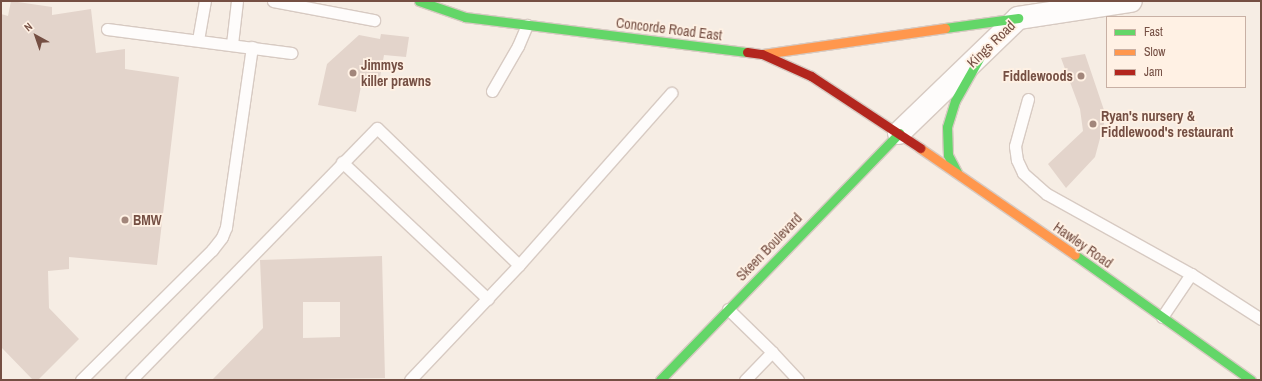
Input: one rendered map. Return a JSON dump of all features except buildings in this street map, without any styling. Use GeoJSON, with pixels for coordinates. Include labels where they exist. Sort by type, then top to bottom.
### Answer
{"type":"FeatureCollection","features":[{"type":"Feature","properties":{"kind":"main road","name":"Concorde Road East"},"geometry":{"type":"LineString","coordinates":[[419,1],[465,17],[762,54],[810,76],[899,133]]}},
{"type":"Feature","properties":{"kind":"main road"},"geometry":{"type":"LineString","coordinates":[[762,54],[1018,18]]}},
{"type":"Feature","properties":{"kind":"main road"},"geometry":{"type":"LineString","coordinates":[[957,172],[948,155],[947,127],[955,101],[981,55]]}},
{"type":"Feature","properties":{"kind":"main road","name":"Hawley Road"},"geometry":{"type":"LineString","coordinates":[[899,133],[957,172],[1251,380]]}},
{"type":"Feature","properties":{"kind":"main road","name":"Skeen Boulevard"},"geometry":{"type":"LineString","coordinates":[[660,380],[899,133]]}},
{"type":"Feature","properties":{"kind":"street","name":"Kings Road"},"geometry":{"type":"LineString","coordinates":[[899,133],[1018,18],[1131,1]]}},
{"type":"Feature","properties":{"kind":"lane"},"geometry":{"type":"LineString","coordinates":[[198,40],[205,1]]}},
{"type":"Feature","properties":{"kind":"lane"},"geometry":{"type":"LineString","coordinates":[[232,44],[237,1]]}},
{"type":"Feature","properties":{"kind":"lane"},"geometry":{"type":"LineString","coordinates":[[273,1],[374,20]]}},
{"type":"Feature","properties":{"kind":"lane"},"geometry":{"type":"LineString","coordinates":[[492,91],[518,46],[527,25]]}},
{"type":"Feature","properties":{"kind":"lane"},"geometry":{"type":"LineString","coordinates":[[107,28],[291,53]]}},
{"type":"Feature","properties":{"kind":"lane"},"geometry":{"type":"LineString","coordinates":[[81,380],[212,250],[222,237],[226,226],[252,47]]}},
{"type":"Feature","properties":{"kind":"lane"},"geometry":{"type":"LineString","coordinates":[[410,380],[519,265],[671,93]]}},
{"type":"Feature","properties":{"kind":"lane"},"geometry":{"type":"LineString","coordinates":[[1028,98],[1015,146],[1017,160],[1023,173],[1047,194],[1191,274],[1261,319]]}},
{"type":"Feature","properties":{"kind":"lane"},"geometry":{"type":"LineString","coordinates":[[131,380],[342,162],[377,128],[519,265]]}},
{"type":"Feature","properties":{"kind":"lane"},"geometry":{"type":"LineString","coordinates":[[342,162],[488,299]]}},
{"type":"Feature","properties":{"kind":"lane"},"geometry":{"type":"LineString","coordinates":[[1162,317],[1191,274]]}},
{"type":"Feature","properties":{"kind":"lane"},"geometry":{"type":"LineString","coordinates":[[728,309],[798,380]]}},
{"type":"Feature","properties":{"kind":"lane"},"geometry":{"type":"LineString","coordinates":[[745,380],[772,352]]}},
{"type":"Feature","properties":{"kind":"traffic: fast"},"geometry":{"type":"LineString","coordinates":[[419,1],[465,17],[747,52]]}},
{"type":"Feature","properties":{"kind":"traffic: fast"},"geometry":{"type":"LineString","coordinates":[[945,28],[1018,18]]}},
{"type":"Feature","properties":{"kind":"traffic: fast"},"geometry":{"type":"LineString","coordinates":[[957,172],[948,155],[947,127],[955,101],[981,55]]}},
{"type":"Feature","properties":{"kind":"traffic: fast"},"geometry":{"type":"LineString","coordinates":[[660,380],[899,133]]}},
{"type":"Feature","properties":{"kind":"traffic: fast"},"geometry":{"type":"LineString","coordinates":[[1075,255],[1251,380]]}},
{"type":"Feature","properties":{"kind":"traffic: slow"},"geometry":{"type":"LineString","coordinates":[[763,54],[945,28]]}},
{"type":"Feature","properties":{"kind":"traffic: slow"},"geometry":{"type":"LineString","coordinates":[[920,148],[1075,255]]}},
{"type":"Feature","properties":{"kind":"traffic: jam"},"geometry":{"type":"LineString","coordinates":[[747,52],[762,54],[811,76],[920,148]]}},
{"type":"Feature","properties":{"kind":"place","name":"Jimmys killer prawns"},"geometry":{"type":"Point","coordinates":[353,73]}},
{"type":"Feature","properties":{"kind":"place","name":"Fiddlewoods"},"geometry":{"type":"Point","coordinates":[1081,76]}},
{"type":"Feature","properties":{"kind":"place","name":"Ryan's nursery & Fiddlewood's restaurant"},"geometry":{"type":"Point","coordinates":[1093,124]}},
{"type":"Feature","properties":{"kind":"place","name":"BMW"},"geometry":{"type":"Point","coordinates":[125,220]}}]}
